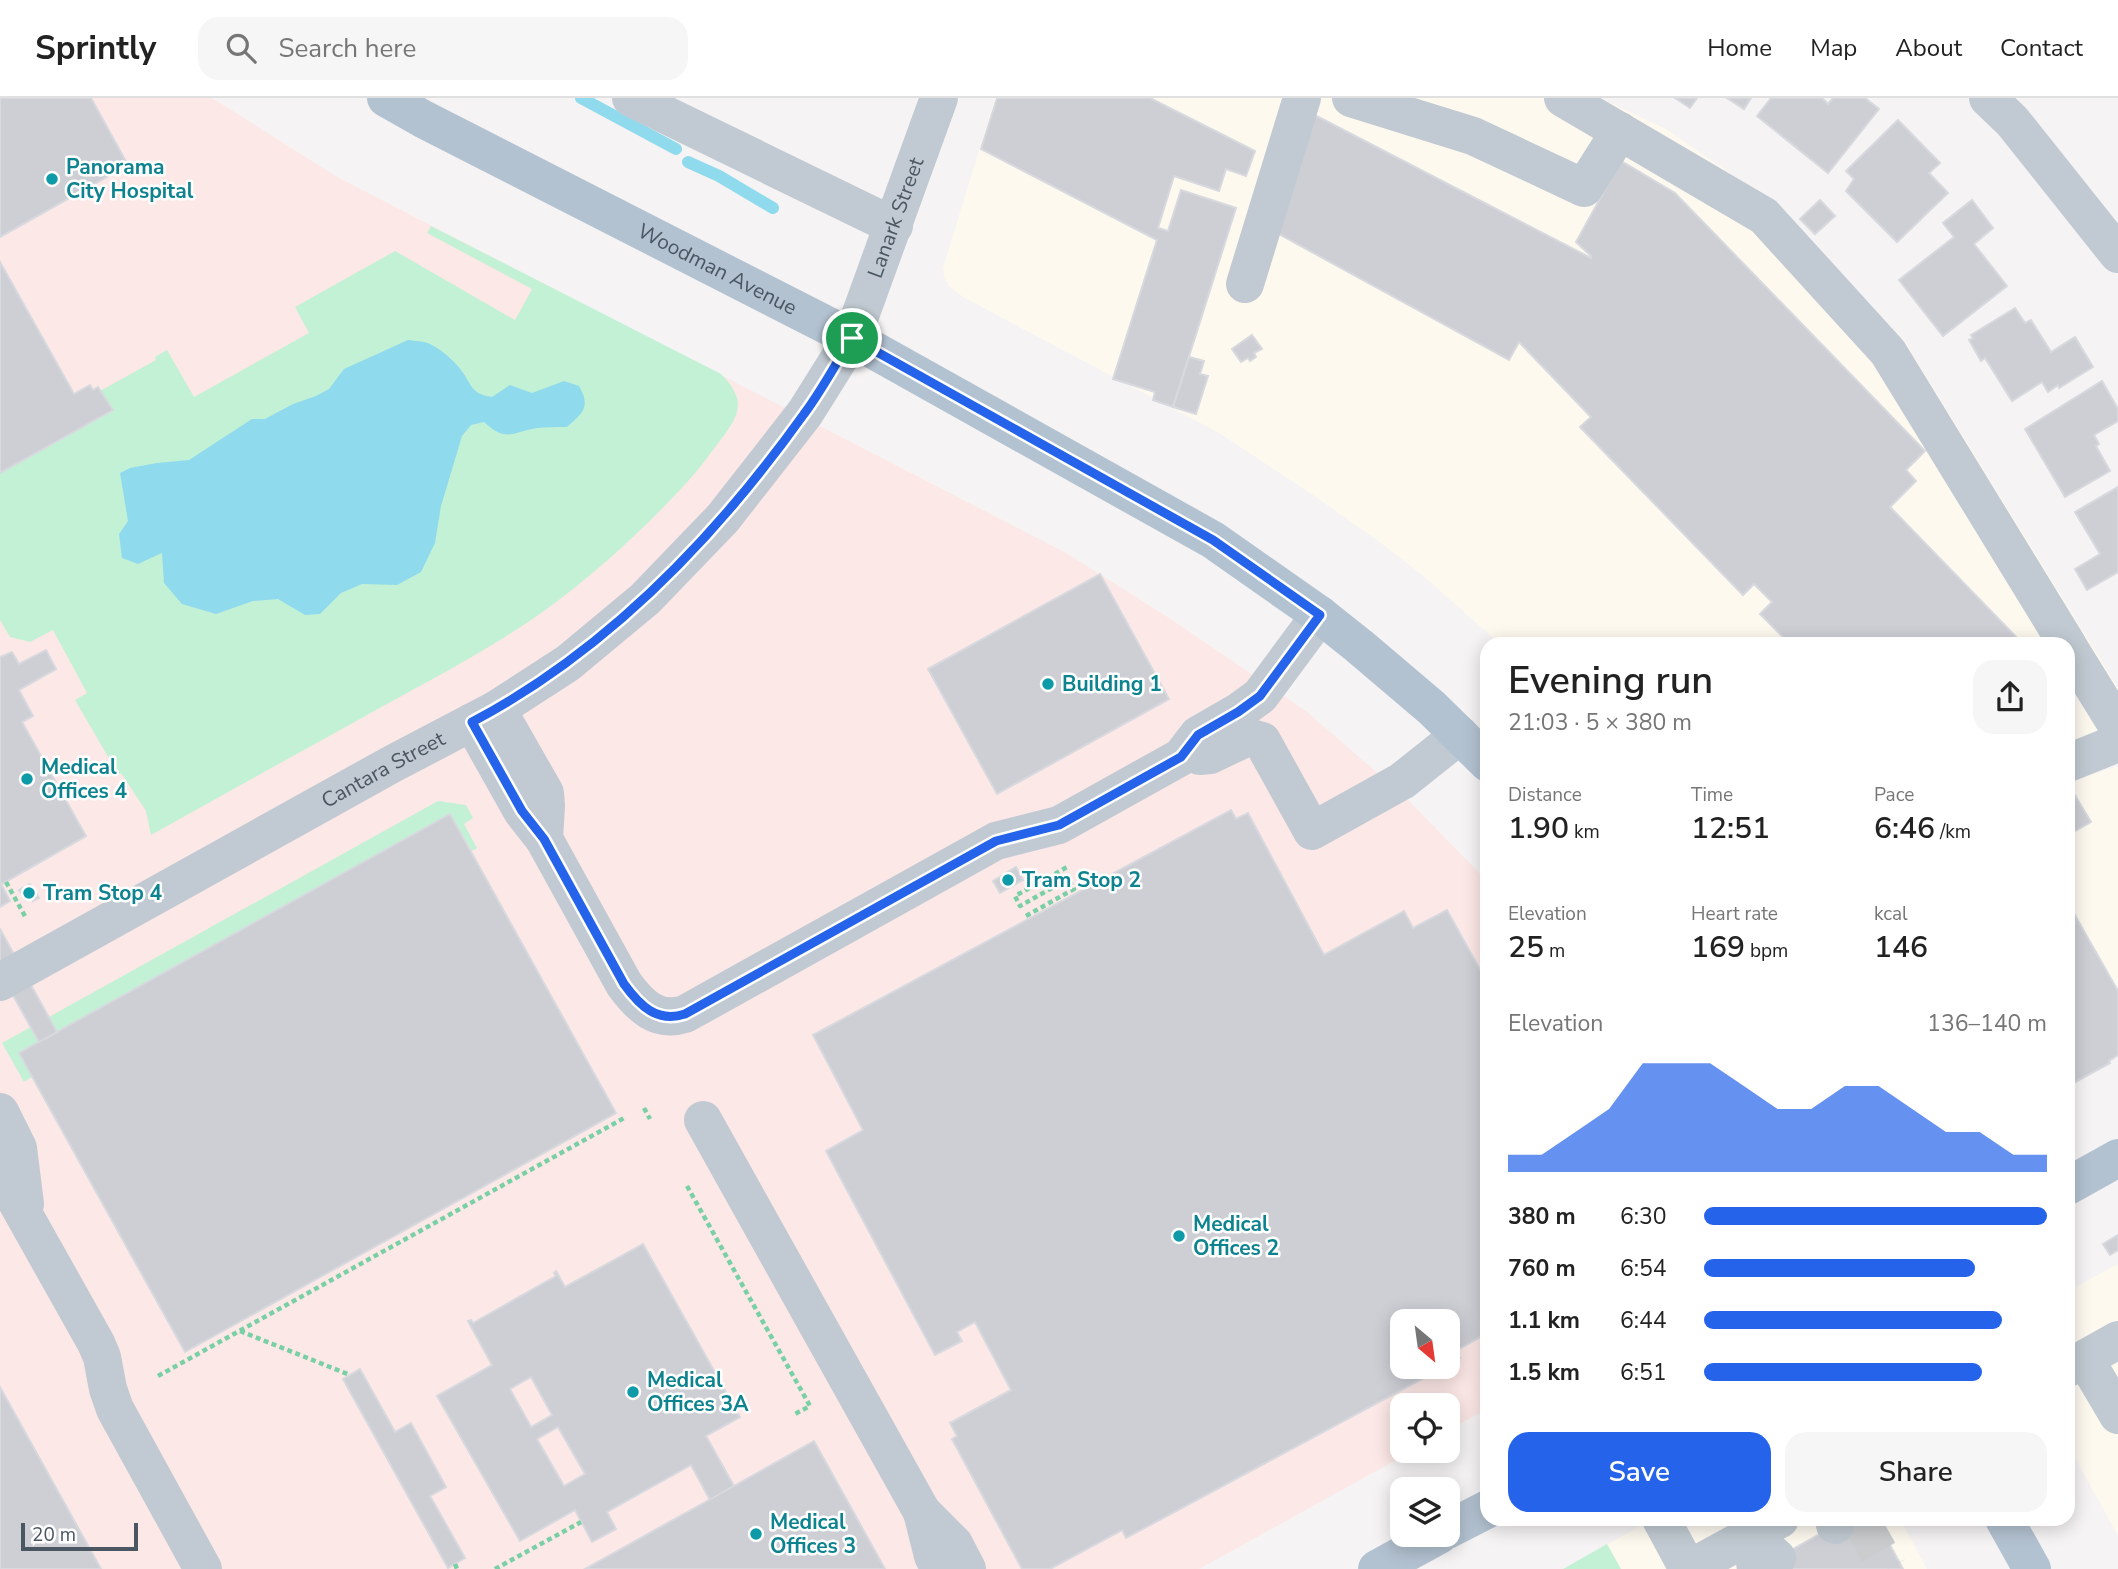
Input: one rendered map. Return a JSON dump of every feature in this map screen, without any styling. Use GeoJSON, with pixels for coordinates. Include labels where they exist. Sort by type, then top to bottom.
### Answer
{"type":"FeatureCollection","features":[{"type":"Feature","properties":{"kind":"main road","name":"Woodman Avenue"},"geometry":{"type":"LineString","coordinates":[[386,98],[852,338],[1213,540],[1320,615],[1370,655],[1480,756]]}},
{"type":"Feature","properties":{"kind":"main road"},"geometry":{"type":"LineString","coordinates":[[2075,1182],[2118,1158]]}},
{"type":"Feature","properties":{"kind":"main road"},"geometry":{"type":"LineString","coordinates":[[1460,1524],[1480,1512]]}},
{"type":"Feature","properties":{"kind":"main road"},"geometry":{"type":"LineString","coordinates":[[2008,1526],[2032,1569]]}},
{"type":"Feature","properties":{"kind":"main road"},"geometry":{"type":"LineString","coordinates":[[1377,1569],[1417,1547]]}},
{"type":"Feature","properties":{"kind":"street"},"geometry":{"type":"LineString","coordinates":[[631,98],[894,226]]}},
{"type":"Feature","properties":{"kind":"street","name":"Lanark Street"},"geometry":{"type":"LineString","coordinates":[[852,338],[939,98]]}},
{"type":"Feature","properties":{"kind":"street"},"geometry":{"type":"LineString","coordinates":[[1245,284],[1302,98]]}},
{"type":"Feature","properties":{"kind":"street"},"geometry":{"type":"LineString","coordinates":[[1351,98],[1473,136],[1584,188],[1620,131]]}},
{"type":"Feature","properties":{"kind":"street"},"geometry":{"type":"LineString","coordinates":[[1563,98],[1764,216],[1888,352],[2063,637]]}},
{"type":"Feature","properties":{"kind":"street"},"geometry":{"type":"LineString","coordinates":[[1989,98],[2012,121],[2118,254]]}},
{"type":"Feature","properties":{"kind":"street","name":"Cantara Street"},"geometry":{"type":"LineString","coordinates":[[0,982],[485,715],[568,663],[635,607],[723,519],[805,413],[852,338]]}},
{"type":"Feature","properties":{"kind":"street"},"geometry":{"type":"LineString","coordinates":[[485,715],[522,811],[544,839],[632,996],[651,1013],[677,1017],[996,841],[1059,825],[1181,757],[1198,735],[1260,696],[1320,615]]}},
{"type":"Feature","properties":{"kind":"street"},"geometry":{"type":"LineString","coordinates":[[2075,656],[2118,727]]}},
{"type":"Feature","properties":{"kind":"street"},"geometry":{"type":"LineString","coordinates":[[1181,757],[1210,755],[1242,739],[1256,737],[1266,746],[1312,831],[1402,781],[1460,735]]}},
{"type":"Feature","properties":{"kind":"street"},"geometry":{"type":"LineString","coordinates":[[2075,760],[2118,743]]}},
{"type":"Feature","properties":{"kind":"street"},"geometry":{"type":"LineString","coordinates":[[0,1112],[18,1149],[13,1211]]}},
{"type":"Feature","properties":{"kind":"street"},"geometry":{"type":"LineString","coordinates":[[703,1120],[922,1512],[933,1556],[940,1569]]}},
{"type":"Feature","properties":{"kind":"street"},"geometry":{"type":"LineString","coordinates":[[0,1172],[13,1211],[99,1350],[115,1409],[203,1569]]}},
{"type":"Feature","properties":{"kind":"street"},"geometry":{"type":"LineString","coordinates":[[2118,1340],[2077,1363],[2118,1415]]}},
{"type":"Feature","properties":{"kind":"street"},"geometry":{"type":"LineString","coordinates":[[922,1512],[954,1544],[967,1569]]}},
{"type":"Feature","properties":{"kind":"street"},"geometry":{"type":"LineString","coordinates":[[1665,1526],[1689,1569],[1766,1545]]}},
{"type":"Feature","properties":{"kind":"path"},"geometry":{"type":"LineString","coordinates":[[1026,916],[1074,889],[1069,879],[1020,906],[1015,896],[1072,863]]}},
{"type":"Feature","properties":{"kind":"path"},"geometry":{"type":"LineString","coordinates":[[6,882],[10,896],[26,918]]}},
{"type":"Feature","properties":{"kind":"path"},"geometry":{"type":"LineString","coordinates":[[645,1108],[650,1119]]}},
{"type":"Feature","properties":{"kind":"path"},"geometry":{"type":"LineString","coordinates":[[158,1376],[626,1117]]}},
{"type":"Feature","properties":{"kind":"path"},"geometry":{"type":"LineString","coordinates":[[687,1186],[810,1406],[793,1415]]}},
{"type":"Feature","properties":{"kind":"path"},"geometry":{"type":"LineString","coordinates":[[240,1331],[350,1375]]}},
{"type":"Feature","properties":{"kind":"path"},"geometry":{"type":"LineString","coordinates":[[495,1569],[581,1522]]}},
{"type":"Feature","properties":{"kind":"shaded area"},"geometry":{"type":"Polygon","coordinates":[[[0,98],[212,98],[337,177],[1066,553],[1169,618],[1307,712],[1406,798],[1480,874],[1480,1413],[1460,1424],[1460,1393],[1390,1393],[1390,1463],[1199,1569],[0,1569],[0,98]]]}},
{"type":"Feature","properties":{"kind":"shaded area"},"geometry":{"type":"Polygon","coordinates":[[[995,98],[1600,98],[1666,129],[1770,201],[1904,340],[2118,688],[2118,726],[2075,744],[2075,637],[1492,637],[1421,574],[1313,495],[1219,433],[963,297],[949,286],[943,268],[995,98]]]}},
{"type":"Feature","properties":{"kind":"shaded area"},"geometry":{"type":"Polygon","coordinates":[[[2118,766],[2118,1055],[2075,1080],[2075,780],[2118,766]]]}},
{"type":"Feature","properties":{"kind":"shaded area"},"geometry":{"type":"Polygon","coordinates":[[[2118,1264],[2118,1536],[2075,1458],[2075,1287],[2118,1264]]]}},
{"type":"Feature","properties":{"kind":"shaded area"},"geometry":{"type":"Polygon","coordinates":[[[1640,1526],[1904,1526],[1927,1569],[1563,1569],[1640,1526]]]}},
{"type":"Feature","properties":{"kind":"green space"},"geometry":{"type":"Polygon","coordinates":[[[431,226],[721,374],[735,392],[738,401],[736,416],[697,471],[656,514],[604,563],[548,608],[456,666],[151,835],[146,811],[121,773],[118,774],[75,700],[87,693],[53,630],[30,642],[10,637],[0,620],[0,473],[113,411],[100,391],[156,360],[155,357],[167,350],[194,397],[309,333],[295,307],[395,251],[515,320],[532,289],[427,233],[431,226]]]}},
{"type":"Feature","properties":{"kind":"green space"},"geometry":{"type":"Polygon","coordinates":[[[438,801],[466,805],[473,818],[464,824],[477,848],[472,851],[450,814],[19,1053],[32,1077],[24,1082],[2,1043],[438,801]]]}},
{"type":"Feature","properties":{"kind":"green space"},"geometry":{"type":"Polygon","coordinates":[[[1607,1544],[1621,1569],[1563,1569],[1607,1544]]]}},
{"type":"Feature","properties":{"kind":"water"},"geometry":{"type":"Polygon","coordinates":[[[408,340],[428,343],[447,355],[465,375],[472,388],[485,396],[492,397],[510,385],[532,393],[564,381],[579,386],[585,405],[567,427],[537,428],[504,434],[484,422],[471,425],[462,436],[441,506],[435,543],[421,572],[397,585],[362,584],[341,593],[320,614],[305,615],[278,599],[253,601],[216,614],[182,604],[164,583],[162,553],[138,564],[122,558],[119,534],[128,521],[120,473],[130,468],[189,460],[252,419],[265,419],[293,404],[316,396],[329,389],[344,369],[408,340]]]}},
{"type":"Feature","properties":{"kind":"building","name":"Panorama City Hospital"},"geometry":{"type":"Polygon","coordinates":[[[0,98],[91,98],[128,165],[0,237],[0,98]]]}},
{"type":"Feature","properties":{"kind":"building"},"geometry":{"type":"Polygon","coordinates":[[[997,98],[1150,98],[1255,151],[1246,176],[1226,169],[1219,191],[1174,176],[1158,228],[1168,231],[1181,190],[1236,208],[1173,407],[1153,400],[1155,392],[1113,379],[1157,240],[981,149],[997,98]]]}},
{"type":"Feature","properties":{"kind":"building"},"geometry":{"type":"Polygon","coordinates":[[[1675,98],[1697,98],[1690,108],[1675,98]]]}},
{"type":"Feature","properties":{"kind":"building"},"geometry":{"type":"Polygon","coordinates":[[[1727,98],[1751,98],[1744,109],[1727,98]]]}},
{"type":"Feature","properties":{"kind":"building"},"geometry":{"type":"Polygon","coordinates":[[[1771,98],[1822,98],[1828,104],[1833,98],[1865,98],[1879,109],[1828,173],[1757,116],[1771,98]]]}},
{"type":"Feature","properties":{"kind":"building"},"geometry":{"type":"Polygon","coordinates":[[[1303,109],[1591,258],[1576,242],[1621,161],[1675,193],[1925,451],[1906,470],[1916,481],[1890,507],[2016,637],[1783,637],[1760,614],[1772,602],[1754,584],[1743,595],[1580,427],[1591,417],[1519,342],[1509,360],[1266,227],[1303,109]]]}},
{"type":"Feature","properties":{"kind":"building"},"geometry":{"type":"Polygon","coordinates":[[[1898,120],[1940,163],[1929,173],[1948,193],[1897,242],[1846,191],[1854,179],[1846,171],[1898,120]]]}},
{"type":"Feature","properties":{"kind":"building"},"geometry":{"type":"Polygon","coordinates":[[[1820,200],[1835,216],[1815,234],[1800,219],[1820,200]]]}},
{"type":"Feature","properties":{"kind":"building"},"geometry":{"type":"Polygon","coordinates":[[[1972,200],[1993,228],[1974,244],[2007,286],[1943,336],[1899,280],[1954,237],[1943,223],[1972,200]]]}},
{"type":"Feature","properties":{"kind":"building"},"geometry":{"type":"Polygon","coordinates":[[[0,262],[74,394],[90,385],[93,390],[98,387],[113,410],[0,473],[0,262]]]}},
{"type":"Feature","properties":{"kind":"building"},"geometry":{"type":"Polygon","coordinates":[[[2015,308],[2025,323],[2031,320],[2051,352],[2075,337],[2093,367],[2059,388],[2058,385],[2048,392],[2042,382],[2012,401],[1985,358],[1981,361],[1969,340],[1973,338],[1971,335],[2015,308]]]}},
{"type":"Feature","properties":{"kind":"building"},"geometry":{"type":"Polygon","coordinates":[[[1252,335],[1262,349],[1254,353],[1256,357],[1250,361],[1248,358],[1241,362],[1232,349],[1252,335]]]}},
{"type":"Feature","properties":{"kind":"building"},"geometry":{"type":"Polygon","coordinates":[[[1189,357],[1204,361],[1200,374],[1208,376],[1196,414],[1173,407],[1189,357]]]}},
{"type":"Feature","properties":{"kind":"building"},"geometry":{"type":"Polygon","coordinates":[[[2102,381],[2118,409],[2118,421],[2094,435],[2099,444],[2096,446],[2110,471],[2065,497],[2025,429],[2102,381]]]}},
{"type":"Feature","properties":{"kind":"building"},"geometry":{"type":"Polygon","coordinates":[[[2118,487],[2118,572],[2087,590],[2075,569],[2100,554],[2075,512],[2118,487]]]}},
{"type":"Feature","properties":{"kind":"building","name":"Building 1"},"geometry":{"type":"Polygon","coordinates":[[[1100,574],[1169,699],[997,794],[928,669],[1100,574]]]}},
{"type":"Feature","properties":{"kind":"building","name":"Medical Offices 4"},"geometry":{"type":"Polygon","coordinates":[[[46,650],[56,669],[19,690],[33,716],[22,722],[86,836],[0,885],[0,657],[12,652],[19,664],[46,650]]]}},
{"type":"Feature","properties":{"kind":"building"},"geometry":{"type":"Polygon","coordinates":[[[2075,796],[2091,822],[2075,831],[2075,796]]]}},
{"type":"Feature","properties":{"kind":"building","name":"Medical Offices 2"},"geometry":{"type":"Polygon","coordinates":[[[1231,810],[1236,819],[1248,813],[1324,955],[1404,911],[1413,928],[1447,910],[1480,970],[1480,1337],[1460,1348],[1460,1309],[1390,1309],[1390,1379],[1422,1379],[1396,1393],[1390,1393],[1390,1396],[1126,1538],[1122,1530],[1050,1569],[1022,1569],[952,1439],[957,1436],[950,1423],[1011,1390],[975,1322],[957,1332],[962,1341],[935,1355],[826,1151],[863,1130],[813,1035],[1231,810]]]}},
{"type":"Feature","properties":{"kind":"building"},"geometry":{"type":"Polygon","coordinates":[[[450,814],[616,1113],[185,1352],[19,1053],[450,814]]]}},
{"type":"Feature","properties":{"kind":"building","name":"Tram Stop 2"},"geometry":{"type":"Polygon","coordinates":[[[1016,867],[1023,880],[1000,893],[993,881],[1016,867]]]}},
{"type":"Feature","properties":{"kind":"building","name":"Tram Stop 4"},"geometry":{"type":"Polygon","coordinates":[[[30,884],[39,898],[33,901],[31,897],[26,900],[19,890],[30,884]]]}},
{"type":"Feature","properties":{"kind":"building"},"geometry":{"type":"Polygon","coordinates":[[[0,885],[10,901],[0,907],[0,885]]]}},
{"type":"Feature","properties":{"kind":"building"},"geometry":{"type":"Polygon","coordinates":[[[2075,915],[2118,991],[2118,1055],[2109,1061],[2110,1063],[2075,1082],[2075,915]]]}},
{"type":"Feature","properties":{"kind":"building"},"geometry":{"type":"Polygon","coordinates":[[[0,929],[57,1032],[39,1042],[0,972],[0,929]]]}},
{"type":"Feature","properties":{"kind":"building"},"geometry":{"type":"Polygon","coordinates":[[[2118,1235],[2118,1250],[2110,1255],[2103,1244],[2118,1235]]]}},
{"type":"Feature","properties":{"kind":"building","name":"Medical Offices 3A"},"geometry":{"type":"Polygon","coordinates":[[[643,1244],[740,1417],[706,1436],[734,1486],[710,1500],[691,1465],[607,1512],[616,1529],[592,1542],[575,1510],[520,1541],[437,1396],[492,1365],[468,1321],[473,1323],[556,1276],[556,1271],[565,1287],[643,1244]],[[531,1377],[510,1389],[531,1427],[552,1415],[531,1377]],[[558,1427],[537,1439],[564,1486],[585,1474],[558,1427]]]}},
{"type":"Feature","properties":{"kind":"building"},"geometry":{"type":"Polygon","coordinates":[[[360,1369],[395,1432],[411,1423],[446,1487],[430,1496],[465,1558],[448,1568],[343,1379],[360,1369]]]}},
{"type":"Feature","properties":{"kind":"building"},"geometry":{"type":"Polygon","coordinates":[[[0,1387],[101,1569],[0,1569],[0,1387]]]}},
{"type":"Feature","properties":{"kind":"building","name":"Medical Offices 3"},"geometry":{"type":"Polygon","coordinates":[[[814,1441],[885,1569],[585,1569],[734,1486],[814,1441]]]}},
{"type":"Feature","properties":{"kind":"building"},"geometry":{"type":"Polygon","coordinates":[[[1834,1526],[1880,1526],[1903,1569],[1757,1569],[1834,1526]]]}},
{"type":"Feature","properties":{"kind":"waterway"},"geometry":{"type":"LineString","coordinates":[[581,98],[676,149]]}},
{"type":"Feature","properties":{"kind":"waterway"},"geometry":{"type":"LineString","coordinates":[[688,162],[719,176],[773,208]]}},
{"type":"Feature","properties":{"kind":"tunnel"},"geometry":{"type":"LineString","coordinates":[[1864,1526],[1888,1569]]}},
{"type":"Feature","properties":{"kind":"place","name":"Panorama City Hospital"},"geometry":{"type":"Point","coordinates":[52,179]}},
{"type":"Feature","properties":{"kind":"place","name":"Building 1"},"geometry":{"type":"Point","coordinates":[1048,684]}},
{"type":"Feature","properties":{"kind":"place","name":"Medical Offices 4"},"geometry":{"type":"Point","coordinates":[27,779]}},
{"type":"Feature","properties":{"kind":"place","name":"Tram Stop 2"},"geometry":{"type":"Point","coordinates":[1008,880]}},
{"type":"Feature","properties":{"kind":"place","name":"Tram Stop 4"},"geometry":{"type":"Point","coordinates":[29,893]}},
{"type":"Feature","properties":{"kind":"place","name":"Medical Offices 2"},"geometry":{"type":"Point","coordinates":[1179,1236]}},
{"type":"Feature","properties":{"kind":"place","name":"Medical Offices 3A"},"geometry":{"type":"Point","coordinates":[633,1392]}},
{"type":"Feature","properties":{"kind":"place","name":"Medical Offices 3"},"geometry":{"type":"Point","coordinates":[756,1534]}},
{"type":"Feature","properties":{"kind":"route"},"geometry":{"type":"LineString","coordinates":[[852,338],[1213,540],[1320,615],[1260,696],[1245,708],[1198,735],[1181,757],[1059,825],[996,841],[685,1014],[665,1017],[651,1013],[632,996],[624,984],[544,839],[522,811],[472,722],[568,663],[645,599],[723,519],[805,413],[852,338]]}}]}
